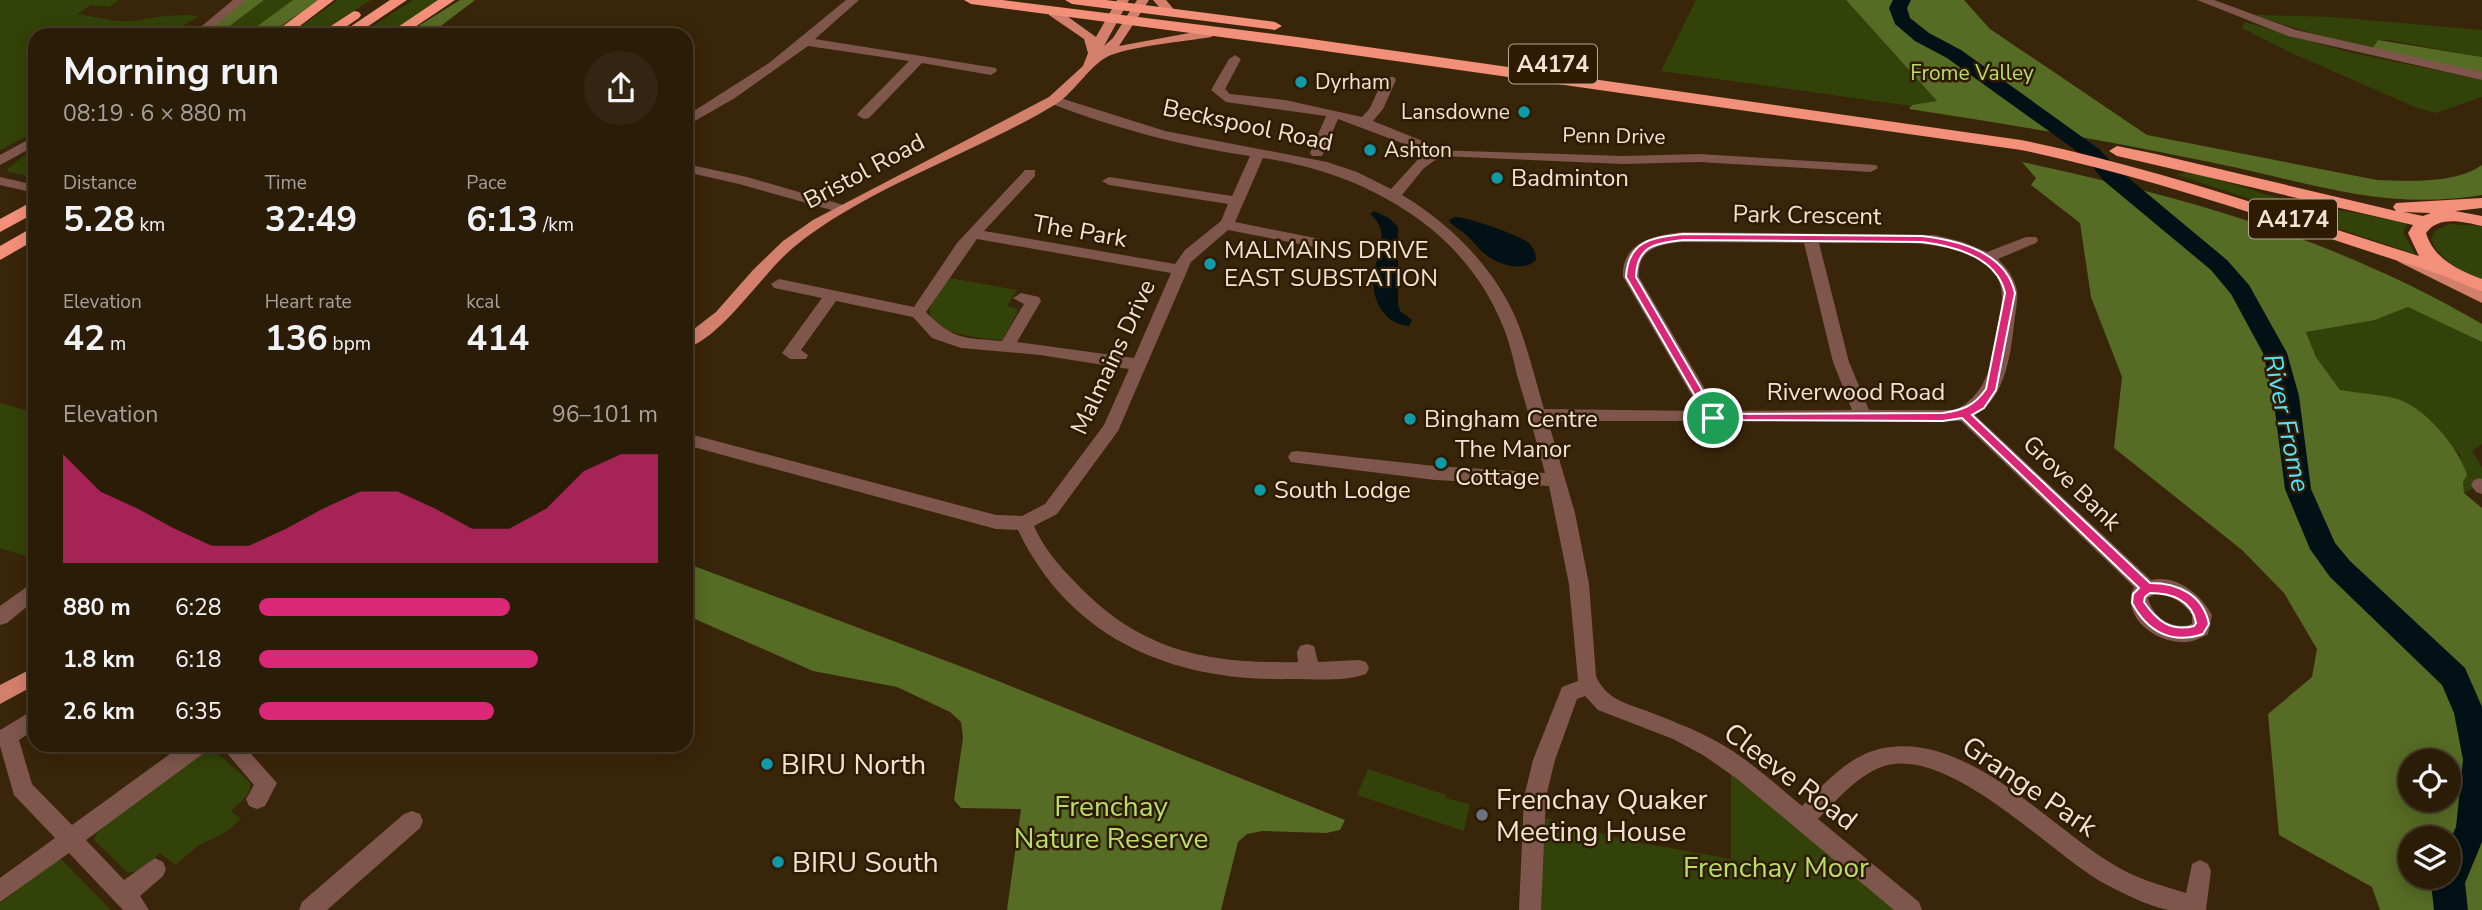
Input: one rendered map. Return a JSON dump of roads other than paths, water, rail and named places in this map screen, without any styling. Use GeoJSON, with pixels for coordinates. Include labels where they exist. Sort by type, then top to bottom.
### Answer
{"type":"FeatureCollection","features":[{"type":"Feature","properties":{"kind":"highway"},"geometry":{"type":"LineString","coordinates":[[288,28],[327,0]]}},
{"type":"Feature","properties":{"kind":"highway"},"geometry":{"type":"LineString","coordinates":[[335,28],[378,0]]}},
{"type":"Feature","properties":{"kind":"highway"},"geometry":{"type":"LineString","coordinates":[[356,28],[400,0]]}},
{"type":"Feature","properties":{"kind":"highway"},"geometry":{"type":"LineString","coordinates":[[404,28],[449,0]]}},
{"type":"Feature","properties":{"kind":"highway","name":"A4174"},"geometry":{"type":"LineString","coordinates":[[971,0],[1053,12],[1118,10]]}},
{"type":"Feature","properties":{"kind":"highway"},"geometry":{"type":"LineString","coordinates":[[1021,0],[1118,10]]}},
{"type":"Feature","properties":{"kind":"highway","name":"A4174"},"geometry":{"type":"LineString","coordinates":[[1072,0],[1245,30],[1297,43]]}},
{"type":"Feature","properties":{"kind":"highway","name":"A4174"},"geometry":{"type":"LineString","coordinates":[[1137,12],[1170,12],[1662,79],[1967,125],[2199,168],[2424,222],[2482,204]]}},
{"type":"Feature","properties":{"kind":"highway","name":"A4174"},"geometry":{"type":"LineString","coordinates":[[1137,12],[1211,33],[1987,139],[2101,161],[2194,186],[2451,272],[2478,285]]}},
{"type":"Feature","properties":{"kind":"highway","name":"A4174"},"geometry":{"type":"LineString","coordinates":[[2293,191],[2401,207],[2431,208],[2482,204]]}},
{"type":"Feature","properties":{"kind":"highway"},"geometry":{"type":"LineString","coordinates":[[0,227],[28,213]]}},
{"type":"Feature","properties":{"kind":"highway"},"geometry":{"type":"LineString","coordinates":[[0,241],[28,216]]}},
{"type":"Feature","properties":{"kind":"highway","name":"A4174"},"geometry":{"type":"LineString","coordinates":[[2450,216],[2482,220]]}},
{"type":"Feature","properties":{"kind":"highway","name":"A4174"},"geometry":{"type":"LineString","coordinates":[[2424,222],[2417,233],[2421,248],[2451,272]]}},
{"type":"Feature","properties":{"kind":"highway"},"geometry":{"type":"LineString","coordinates":[[0,254],[28,236]]}},
{"type":"Feature","properties":{"kind":"highway"},"geometry":{"type":"LineString","coordinates":[[0,264],[28,248]]}},
{"type":"Feature","properties":{"kind":"main road"},"geometry":{"type":"LineString","coordinates":[[1159,0],[1170,12]]}},
{"type":"Feature","properties":{"kind":"main road"},"geometry":{"type":"LineString","coordinates":[[1100,52],[1118,10]]}},
{"type":"Feature","properties":{"kind":"main road"},"geometry":{"type":"LineString","coordinates":[[1053,12],[1090,37],[1100,52]]}},
{"type":"Feature","properties":{"kind":"main road","name":"Bristol Road"},"geometry":{"type":"LineString","coordinates":[[693,338],[722,316],[758,273],[788,244],[842,209],[966,148],[1054,100],[1137,12]]}},
{"type":"Feature","properties":{"kind":"main road"},"geometry":{"type":"LineString","coordinates":[[1100,52],[1211,33]]}},
{"type":"Feature","properties":{"kind":"main road"},"geometry":{"type":"LineString","coordinates":[[2392,254],[2482,298]]}},
{"type":"Feature","properties":{"kind":"main road"},"geometry":{"type":"LineString","coordinates":[[0,695],[28,679]]}},
{"type":"Feature","properties":{"kind":"street"},"geometry":{"type":"LineString","coordinates":[[206,28],[240,0]]}},
{"type":"Feature","properties":{"kind":"street"},"geometry":{"type":"LineString","coordinates":[[693,118],[758,79],[808,42],[853,0]]}},
{"type":"Feature","properties":{"kind":"street"},"geometry":{"type":"LineString","coordinates":[[2203,0],[2292,33],[2482,76]]}},
{"type":"Feature","properties":{"kind":"street"},"geometry":{"type":"LineString","coordinates":[[808,42],[991,71]]}},
{"type":"Feature","properties":{"kind":"street"},"geometry":{"type":"LineString","coordinates":[[848,111],[870,117],[919,58]]}},
{"type":"Feature","properties":{"kind":"street"},"geometry":{"type":"LineString","coordinates":[[1235,59],[1218,90],[1226,97],[1334,113],[1365,122],[1420,145],[1430,155],[1392,196]]}},
{"type":"Feature","properties":{"kind":"street"},"geometry":{"type":"LineString","coordinates":[[1365,122],[1376,109],[1389,80]]}},
{"type":"Feature","properties":{"kind":"street","name":"Beckspool Road"},"geometry":{"type":"LineString","coordinates":[[1054,100],[1083,112],[1146,130],[1323,165],[1360,179],[1392,196],[1442,229],[1480,270],[1503,305],[1511,325],[1566,513],[1578,584],[1585,669],[1589,686]]}},
{"type":"Feature","properties":{"kind":"street"},"geometry":{"type":"LineString","coordinates":[[1316,153],[1334,113]]}},
{"type":"Feature","properties":{"kind":"street"},"geometry":{"type":"LineString","coordinates":[[0,161],[28,144]]}},
{"type":"Feature","properties":{"kind":"street","name":"Penn Drive"},"geometry":{"type":"LineString","coordinates":[[1430,155],[1462,151],[1623,160],[1699,158],[1856,171],[1871,168]]}},
{"type":"Feature","properties":{"kind":"street","name":"Malmains Drive"},"geometry":{"type":"LineString","coordinates":[[1024,523],[1051,509],[1112,427],[1189,253],[1226,225],[1258,153]]}},
{"type":"Feature","properties":{"kind":"street"},"geometry":{"type":"LineString","coordinates":[[693,170],[742,180],[842,209]]}},
{"type":"Feature","properties":{"kind":"street"},"geometry":{"type":"LineString","coordinates":[[918,313],[974,234],[1030,173]]}},
{"type":"Feature","properties":{"kind":"street"},"geometry":{"type":"LineString","coordinates":[[0,181],[28,187]]}},
{"type":"Feature","properties":{"kind":"street"},"geometry":{"type":"LineString","coordinates":[[1109,181],[1237,201]]}},
{"type":"Feature","properties":{"kind":"street"},"geometry":{"type":"LineString","coordinates":[[1226,225],[1320,243]]}},
{"type":"Feature","properties":{"kind":"street","name":"The Park"},"geometry":{"type":"LineString","coordinates":[[974,234],[1180,270]]}},
{"type":"Feature","properties":{"kind":"street","name":"Park Crescent"},"geometry":{"type":"LineString","coordinates":[[1713,418],[1633,280],[1630,269],[1634,256],[1647,244],[1669,238],[1930,239],[1955,244],[1986,258],[2002,274],[2010,293],[1991,390],[1980,405],[1964,414]]}},
{"type":"Feature","properties":{"kind":"street"},"geometry":{"type":"LineString","coordinates":[[1810,238],[1841,362],[1863,417]]}},
{"type":"Feature","properties":{"kind":"street"},"geometry":{"type":"LineString","coordinates":[[1986,258],[2031,240]]}},
{"type":"Feature","properties":{"kind":"street"},"geometry":{"type":"LineString","coordinates":[[779,284],[918,313],[932,330],[953,341],[1049,350],[1139,365]]}},
{"type":"Feature","properties":{"kind":"street"},"geometry":{"type":"LineString","coordinates":[[800,355],[790,353],[833,295]]}},
{"type":"Feature","properties":{"kind":"street"},"geometry":{"type":"LineString","coordinates":[[1006,347],[1033,300],[1021,298]]}},
{"type":"Feature","properties":{"kind":"street","name":"Riverwood Road"},"geometry":{"type":"LineString","coordinates":[[1538,415],[1713,418],[1943,417],[1964,414]]}},
{"type":"Feature","properties":{"kind":"street","name":"Grove Bank"},"geometry":{"type":"LineString","coordinates":[[1964,414],[2147,588]]}},
{"type":"Feature","properties":{"kind":"street"},"geometry":{"type":"LineString","coordinates":[[693,441],[996,522],[1024,523],[1031,541],[1077,600],[1100,621],[1129,640],[1163,656],[1192,664],[1256,672],[1308,662],[1359,668]]}},
{"type":"Feature","properties":{"kind":"street"},"geometry":{"type":"LineString","coordinates":[[1297,457],[1435,473],[1556,480]]}},
{"type":"Feature","properties":{"kind":"street"},"geometry":{"type":"LineString","coordinates":[[0,617],[28,595]]}},
{"type":"Feature","properties":{"kind":"street"},"geometry":{"type":"LineString","coordinates":[[1530,910],[1535,797],[1544,760],[1569,693],[1589,686]]}},
{"type":"Feature","properties":{"kind":"street","name":"Cleeve Road"},"geometry":{"type":"LineString","coordinates":[[1589,686],[1605,704],[1680,733],[1710,748],[1744,771],[1911,910]]}},
{"type":"Feature","properties":{"kind":"street"},"geometry":{"type":"LineString","coordinates":[[28,723],[7,737],[20,772],[22,788],[130,902],[155,869]]}},
{"type":"Feature","properties":{"kind":"street"},"geometry":{"type":"LineString","coordinates":[[0,891],[189,752]]}},
{"type":"Feature","properties":{"kind":"street"},"geometry":{"type":"LineString","coordinates":[[237,752],[266,783],[257,799]]}},
{"type":"Feature","properties":{"kind":"street","name":"Grange Park"},"geometry":{"type":"LineString","coordinates":[[1803,819],[1859,767],[1881,757],[1898,754],[1930,758],[1963,771],[2102,871],[2132,886],[2195,909],[2200,871]]}},
{"type":"Feature","properties":{"kind":"street"},"geometry":{"type":"LineString","coordinates":[[310,910],[382,836],[412,821]]}},
{"type":"Feature","properties":{"kind":"waterway","name":"River Frome"},"geometry":{"type":"LineString","coordinates":[[1902,0],[1898,8],[1902,20],[1922,37],[1954,54],[2092,153],[2112,176],[2219,265],[2241,290],[2275,353],[2286,396],[2298,489],[2324,549],[2340,569],[2454,677],[2469,713],[2479,760],[2472,827],[2448,883],[2451,910]]}},
{"type":"Feature","properties":{"kind":"place","name":"Dyrham"},"geometry":{"type":"Point","coordinates":[1301,82]}},
{"type":"Feature","properties":{"kind":"place","name":"Lansdowne"},"geometry":{"type":"Point","coordinates":[1524,112]}},
{"type":"Feature","properties":{"kind":"place","name":"Ashton"},"geometry":{"type":"Point","coordinates":[1370,150]}},
{"type":"Feature","properties":{"kind":"place","name":"Badminton"},"geometry":{"type":"Point","coordinates":[1497,178]}},
{"type":"Feature","properties":{"kind":"place","name":"MALMAINS DRIVE EAST SUBSTATION"},"geometry":{"type":"Point","coordinates":[1210,264]}},
{"type":"Feature","properties":{"kind":"place","name":"Bingham Centre"},"geometry":{"type":"Point","coordinates":[1410,419]}},
{"type":"Feature","properties":{"kind":"place","name":"The Manor Cottage"},"geometry":{"type":"Point","coordinates":[1441,463]}},
{"type":"Feature","properties":{"kind":"place","name":"South Lodge"},"geometry":{"type":"Point","coordinates":[1260,490]}},
{"type":"Feature","properties":{"kind":"place","name":"BIRU North"},"geometry":{"type":"Point","coordinates":[767,764]}},
{"type":"Feature","properties":{"kind":"place","name":"Frenchay Quaker Meeting House"},"geometry":{"type":"Point","coordinates":[1482,815]}},
{"type":"Feature","properties":{"kind":"place","name":"BIRU South"},"geometry":{"type":"Point","coordinates":[778,862]}},
{"type":"Feature","properties":{"kind":"park label","name":"Frome Valley"},"geometry":{"type":"Point","coordinates":[1972,73]}},
{"type":"Feature","properties":{"kind":"park label","name":"Frenchay Nature Reserve"},"geometry":{"type":"Point","coordinates":[1111,822]}},
{"type":"Feature","properties":{"kind":"park label","name":"Frenchay Moor"},"geometry":{"type":"Point","coordinates":[1776,867]}}]}
